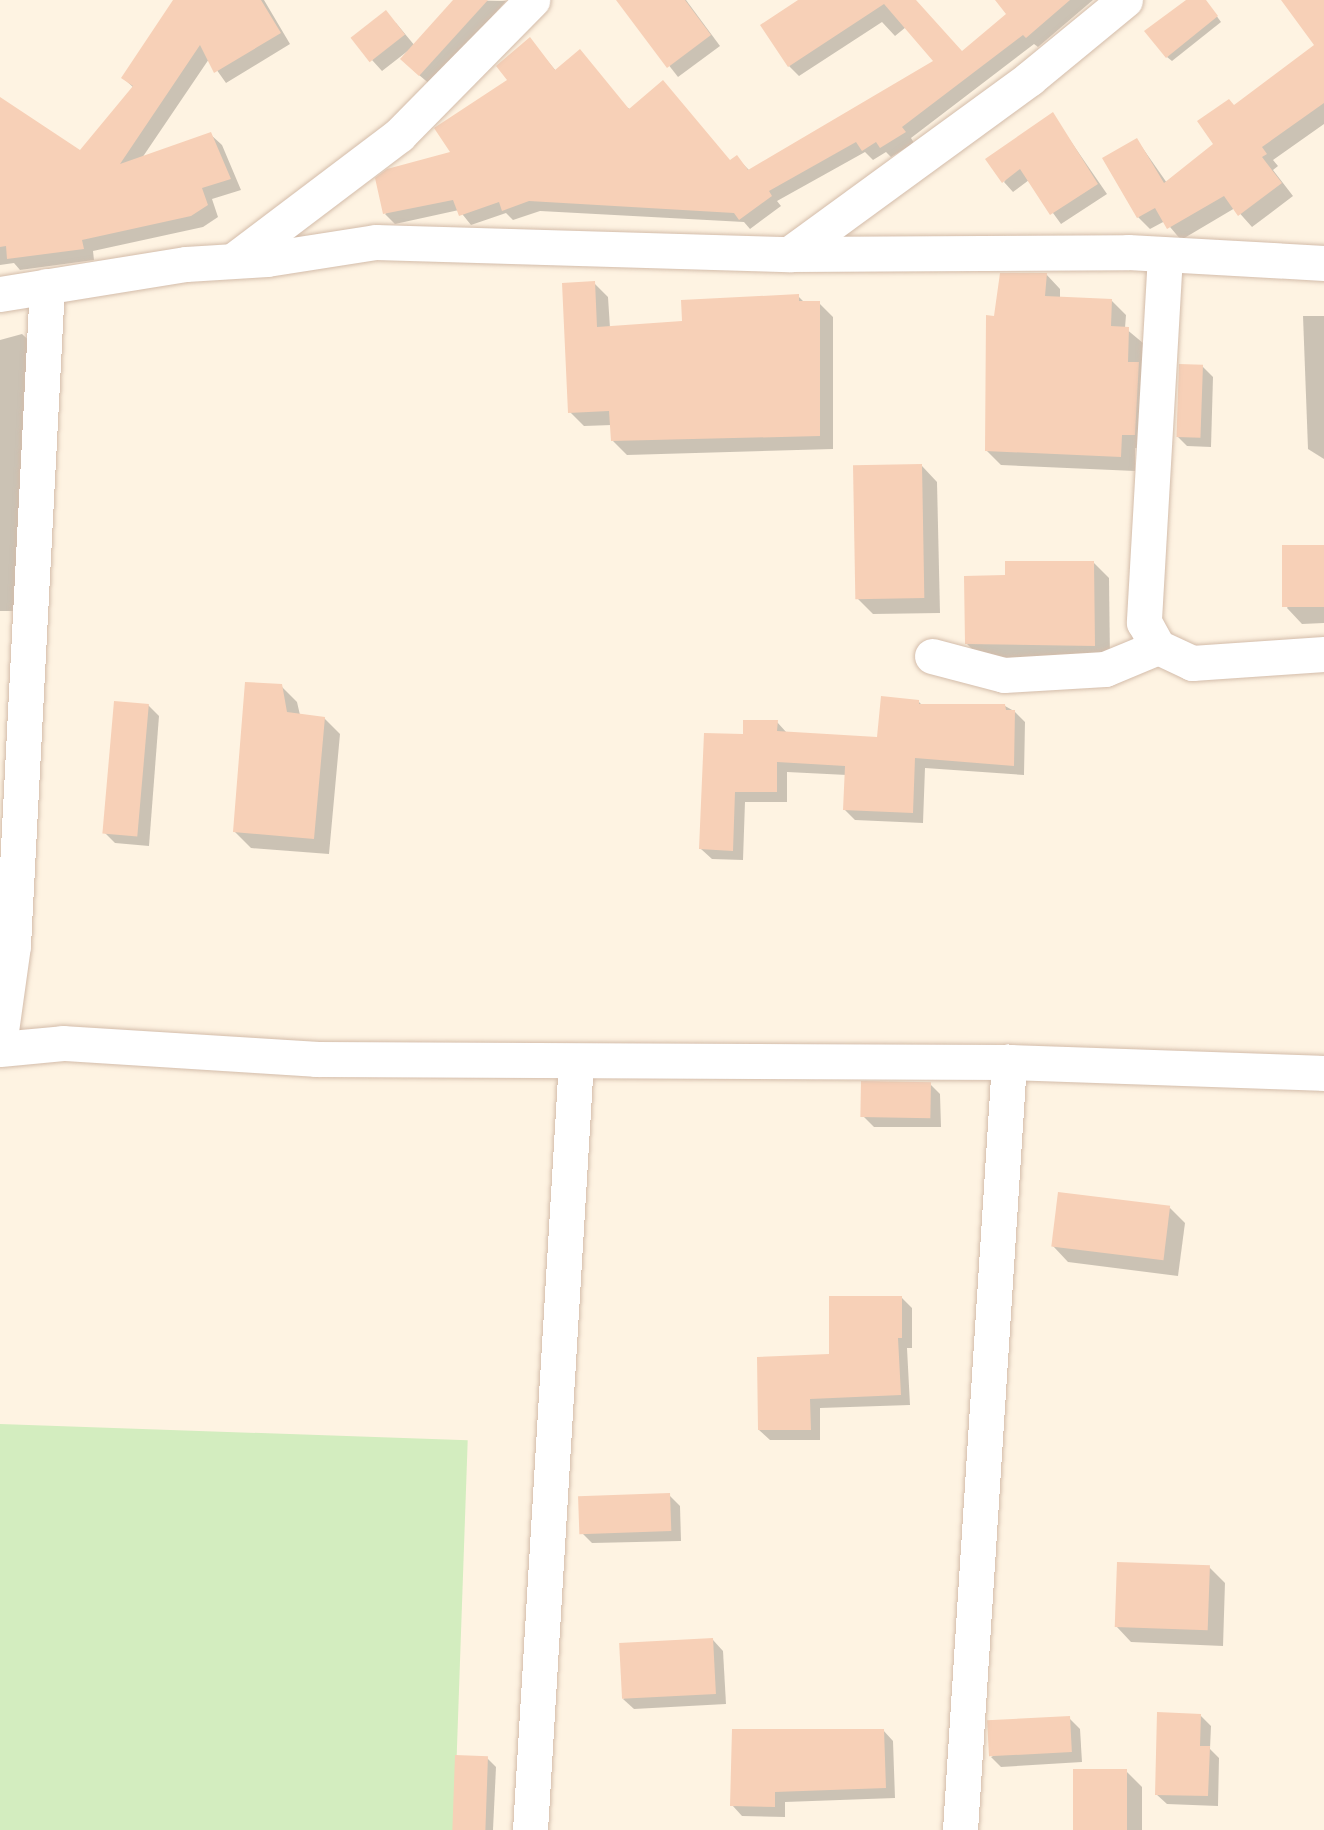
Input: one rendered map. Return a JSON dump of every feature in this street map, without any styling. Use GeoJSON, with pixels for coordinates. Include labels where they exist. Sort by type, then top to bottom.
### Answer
{"type":"FeatureCollection","features":[{"type":"Feature","properties":{"kind":"street"},"geometry":{"type":"LineString","coordinates":[[234,260],[399,135],[533,0]]}},
{"type":"Feature","properties":{"kind":"street"},"geometry":{"type":"LineString","coordinates":[[789,254],[1030,78],[1125,0]]}},
{"type":"Feature","properties":{"kind":"street"},"geometry":{"type":"LineString","coordinates":[[0,294],[376,242],[789,254],[1128,252],[1324,263]]}},
{"type":"Feature","properties":{"kind":"street"},"geometry":{"type":"LineString","coordinates":[[1165,255],[1144,622],[1158,647],[1192,663],[1324,654]]}},
{"type":"Feature","properties":{"kind":"street"},"geometry":{"type":"LineString","coordinates":[[0,1038],[13,945],[47,286]]}},
{"type":"Feature","properties":{"kind":"street"},"geometry":{"type":"LineString","coordinates":[[932,656],[1004,675],[1105,669],[1158,647]]}},
{"type":"Feature","properties":{"kind":"street"},"geometry":{"type":"LineString","coordinates":[[0,1049],[63,1043],[316,1059],[1009,1062],[1324,1073]]}},
{"type":"Feature","properties":{"kind":"street"},"geometry":{"type":"LineString","coordinates":[[530,1830],[576,1061]]}},
{"type":"Feature","properties":{"kind":"street"},"geometry":{"type":"LineString","coordinates":[[960,1830],[1009,1062]]}},
{"type":"Feature","properties":{"kind":"green space"},"geometry":{"type":"Polygon","coordinates":[[[0,1424],[468,1440],[454,1830],[0,1830],[0,1424]]]}},
{"type":"Feature","properties":{"kind":"building"},"geometry":{"type":"Polygon","coordinates":[[[173,0],[261,0],[281,33],[214,73],[200,45],[120,164],[211,132],[231,179],[202,188],[208,205],[191,216],[82,240],[84,249],[7,259],[6,246],[0,247],[0,97],[80,150],[133,86],[121,78],[173,0]]]}},
{"type":"Feature","properties":{"kind":"building"},"geometry":{"type":"Polygon","coordinates":[[[453,0],[488,0],[419,76],[400,59],[453,0]]]}},
{"type":"Feature","properties":{"kind":"building"},"geometry":{"type":"Polygon","coordinates":[[[616,0],[685,0],[711,35],[667,68],[616,0]]]}},
{"type":"Feature","properties":{"kind":"building"},"geometry":{"type":"Polygon","coordinates":[[[798,0],[916,0],[962,51],[1006,14],[995,0],[1070,0],[1026,38],[1023,35],[902,127],[906,132],[880,148],[876,142],[862,151],[856,142],[769,191],[772,196],[739,220],[734,213],[529,201],[502,211],[499,202],[459,216],[453,200],[383,214],[375,178],[387,169],[450,152],[434,128],[507,80],[496,66],[530,37],[555,70],[580,49],[629,109],[663,80],[730,160],[737,155],[748,170],[933,61],[884,4],[788,67],[760,25],[798,0]]]}},
{"type":"Feature","properties":{"kind":"building"},"geometry":{"type":"Polygon","coordinates":[[[1186,0],[1206,0],[1218,16],[1166,58],[1144,31],[1186,0]]]}},
{"type":"Feature","properties":{"kind":"building"},"geometry":{"type":"Polygon","coordinates":[[[1281,0],[1324,0],[1324,103],[1262,147],[1267,154],[1262,157],[1282,183],[1238,216],[1224,196],[1167,229],[1155,208],[1137,218],[1102,158],[1137,138],[1164,183],[1213,144],[1197,121],[1229,99],[1234,105],[1314,45],[1281,0]]]}},
{"type":"Feature","properties":{"kind":"building"},"geometry":{"type":"Polygon","coordinates":[[[386,10],[405,34],[370,62],[351,38],[386,10]]]}},
{"type":"Feature","properties":{"kind":"building"},"geometry":{"type":"Polygon","coordinates":[[[1053,112],[1098,184],[1050,215],[1020,169],[1002,183],[985,159],[1053,112]]]}},
{"type":"Feature","properties":{"kind":"building"},"geometry":{"type":"Polygon","coordinates":[[[1000,273],[1047,273],[1045,296],[1112,299],[1111,326],[1129,327],[1128,362],[1139,362],[1135,435],[1122,435],[1121,457],[985,451],[986,315],[994,316],[1000,273]]]}},
{"type":"Feature","properties":{"kind":"building"},"geometry":{"type":"Polygon","coordinates":[[[595,281],[597,327],[682,321],[681,300],[799,294],[799,301],[820,301],[820,436],[611,441],[609,411],[568,413],[562,283],[595,281]]]}},
{"type":"Feature","properties":{"kind":"building"},"geometry":{"type":"Polygon","coordinates":[[[1179,364],[1203,365],[1200,438],[1176,437],[1179,364]]]}},
{"type":"Feature","properties":{"kind":"building"},"geometry":{"type":"Polygon","coordinates":[[[922,464],[924,598],[855,599],[853,465],[922,464]]]}},
{"type":"Feature","properties":{"kind":"building"},"geometry":{"type":"Polygon","coordinates":[[[1282,545],[1324,545],[1324,607],[1282,607],[1282,545]]]}},
{"type":"Feature","properties":{"kind":"building"},"geometry":{"type":"Polygon","coordinates":[[[1005,561],[1094,561],[1095,646],[965,644],[964,576],[1005,575],[1005,561]]]}},
{"type":"Feature","properties":{"kind":"building"},"geometry":{"type":"Polygon","coordinates":[[[245,682],[282,684],[287,712],[325,717],[314,839],[233,832],[245,682]]]}},
{"type":"Feature","properties":{"kind":"building"},"geometry":{"type":"Polygon","coordinates":[[[881,696],[919,700],[919,704],[1005,704],[1006,710],[1015,710],[1014,766],[915,758],[913,813],[843,810],[845,766],[777,762],[777,792],[735,792],[733,851],[699,849],[704,733],[743,734],[743,720],[778,720],[777,731],[877,737],[881,696]]]}},
{"type":"Feature","properties":{"kind":"building"},"geometry":{"type":"Polygon","coordinates":[[[114,701],[149,704],[137,837],[102,833],[114,701]]]}},
{"type":"Feature","properties":{"kind":"building"},"geometry":{"type":"Polygon","coordinates":[[[861,1081],[931,1082],[930,1118],[860,1117],[861,1081]]]}},
{"type":"Feature","properties":{"kind":"building"},"geometry":{"type":"Polygon","coordinates":[[[1058,1192],[1170,1206],[1163,1260],[1051,1247],[1058,1192]]]}},
{"type":"Feature","properties":{"kind":"building"},"geometry":{"type":"Polygon","coordinates":[[[829,1296],[902,1296],[902,1338],[898,1338],[901,1395],[810,1399],[811,1430],[758,1430],[757,1357],[829,1354],[829,1296]]]}},
{"type":"Feature","properties":{"kind":"building"},"geometry":{"type":"Polygon","coordinates":[[[670,1493],[671,1531],[579,1534],[578,1496],[670,1493]]]}},
{"type":"Feature","properties":{"kind":"building"},"geometry":{"type":"Polygon","coordinates":[[[1117,1562],[1210,1565],[1208,1630],[1115,1627],[1117,1562]]]}},
{"type":"Feature","properties":{"kind":"building"},"geometry":{"type":"Polygon","coordinates":[[[713,1638],[716,1694],[622,1699],[619,1643],[713,1638]]]}},
{"type":"Feature","properties":{"kind":"building"},"geometry":{"type":"Polygon","coordinates":[[[1157,1712],[1201,1714],[1200,1746],[1210,1746],[1208,1796],[1155,1795],[1157,1712]]]}},
{"type":"Feature","properties":{"kind":"building"},"geometry":{"type":"Polygon","coordinates":[[[1070,1716],[1072,1752],[989,1756],[987,1720],[1070,1716]]]}},
{"type":"Feature","properties":{"kind":"building"},"geometry":{"type":"Polygon","coordinates":[[[732,1729],[884,1729],[886,1788],[775,1792],[775,1807],[730,1806],[732,1729]]]}},
{"type":"Feature","properties":{"kind":"building"},"geometry":{"type":"Polygon","coordinates":[[[455,1755],[488,1756],[485,1830],[452,1830],[455,1755]]]}},
{"type":"Feature","properties":{"kind":"building"},"geometry":{"type":"Polygon","coordinates":[[[1073,1769],[1127,1769],[1127,1830],[1073,1830],[1073,1769]]]}}]}
